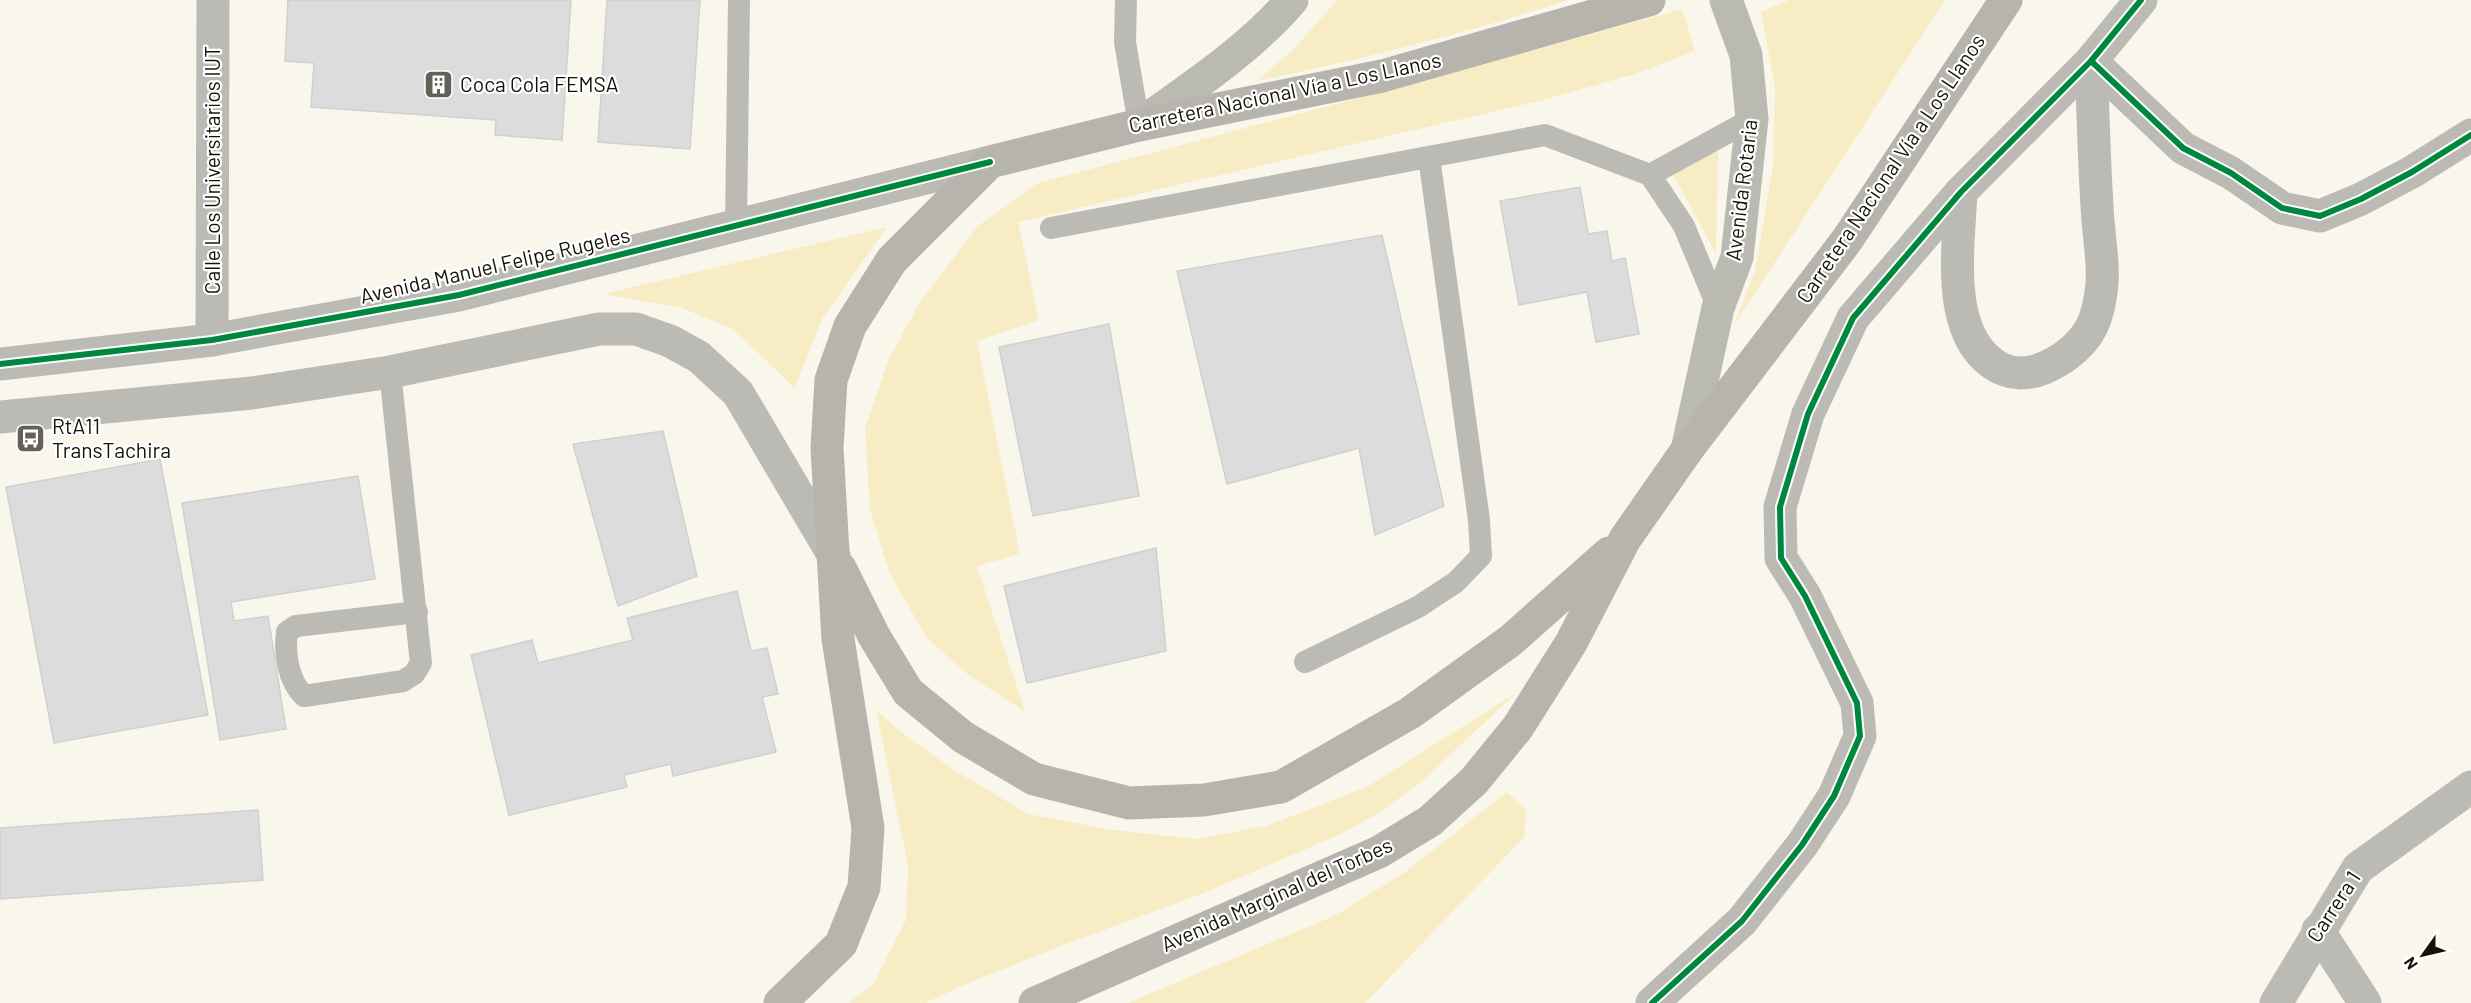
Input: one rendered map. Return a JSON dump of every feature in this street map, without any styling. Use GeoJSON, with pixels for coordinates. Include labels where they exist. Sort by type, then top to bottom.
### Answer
{"type":"FeatureCollection","features":[{"type":"Feature","properties":{"kind":"highway","name":"Carretera Nacional Vía a Los Llanos"},"geometry":{"type":"LineString","coordinates":[[990,162],[1139,125],[1382,76],[1649,0]]}},
{"type":"Feature","properties":{"kind":"highway","name":"Carretera Nacional Vía a Los Llanos"},"geometry":{"type":"LineString","coordinates":[[1687,450],[1847,240],[2006,0]]}},
{"type":"Feature","properties":{"kind":"highway"},"geometry":{"type":"LineString","coordinates":[[780,1003],[841,944],[864,886],[868,828],[838,639],[826,448],[831,380],[850,326],[892,260],[990,162]]}},
{"type":"Feature","properties":{"kind":"highway","name":"Avenida Marginal del Torbes"},"geometry":{"type":"LineString","coordinates":[[1035,1003],[1379,852],[1430,821],[1474,782],[1518,727],[1571,643],[1624,539],[1687,450]]}},
{"type":"Feature","properties":{"kind":"highway"},"geometry":{"type":"LineString","coordinates":[[834,556],[874,636],[908,692],[963,737],[1034,779],[1129,803],[1204,800],[1281,787],[1410,713],[1510,641],[1624,539]]}},
{"type":"Feature","properties":{"kind":"main road"},"geometry":{"type":"LineString","coordinates":[[1139,125],[1224,63],[1292,0]]}},
{"type":"Feature","properties":{"kind":"main road","name":"Avenida Rotaria"},"geometry":{"type":"LineString","coordinates":[[1687,450],[1718,308],[1737,257],[1752,119],[1746,55],[1726,0]]}},
{"type":"Feature","properties":{"kind":"street","name":"Calle Los Universitarios IUT"},"geometry":{"type":"LineString","coordinates":[[212,340],[213,0]]}},
{"type":"Feature","properties":{"kind":"street"},"geometry":{"type":"LineString","coordinates":[[1652,1003],[1742,921],[1802,845],[1834,796],[1860,736],[1857,703],[1805,596],[1781,558],[1780,507],[1808,414],[1853,318],[1961,192],[2091,61],[2141,0]]}},
{"type":"Feature","properties":{"kind":"street"},"geometry":{"type":"LineString","coordinates":[[2091,61],[2182,148],[2231,173],[2282,208],[2320,216],[2361,199],[2412,172],[2471,135]]}},
{"type":"Feature","properties":{"kind":"street"},"geometry":{"type":"LineString","coordinates":[[1961,192],[1959,294],[1966,332],[1980,354],[2005,370],[2020,373],[2036,372],[2050,366],[2067,356],[2089,332],[2095,320],[2105,276],[2097,209],[2091,61]]}},
{"type":"Feature","properties":{"kind":"street","name":"Avenida Manuel Felipe Rugeles"},"geometry":{"type":"LineString","coordinates":[[0,364],[212,340],[459,295],[990,162]]}},
{"type":"Feature","properties":{"kind":"street"},"geometry":{"type":"LineString","coordinates":[[0,417],[252,393],[390,372],[599,330],[636,329],[670,341],[699,357],[738,393],[834,556]]}},
{"type":"Feature","properties":{"kind":"street","name":"Carrera 1"},"geometry":{"type":"LineString","coordinates":[[2276,1003],[2318,930],[2358,868],[2471,787]]}},
{"type":"Feature","properties":{"kind":"street"},"geometry":{"type":"LineString","coordinates":[[2318,930],[2365,1003]]}},
{"type":"Feature","properties":{"kind":"lane"},"geometry":{"type":"LineString","coordinates":[[735,226],[740,0]]}},
{"type":"Feature","properties":{"kind":"lane"},"geometry":{"type":"LineString","coordinates":[[1126,0],[1125,42],[1139,125]]}},
{"type":"Feature","properties":{"kind":"lane"},"geometry":{"type":"LineString","coordinates":[[1650,175],[1752,119]]}},
{"type":"Feature","properties":{"kind":"lane"},"geometry":{"type":"LineString","coordinates":[[1051,228],[1545,135],[1650,175],[1684,226],[1718,308]]}},
{"type":"Feature","properties":{"kind":"lane"},"geometry":{"type":"LineString","coordinates":[[1305,662],[1418,608],[1456,582],[1481,556],[1479,520],[1429,157]]}},
{"type":"Feature","properties":{"kind":"lane"},"geometry":{"type":"LineString","coordinates":[[390,372],[417,612],[421,663],[414,674],[403,681],[304,696],[296,687],[291,678],[285,644],[287,632],[296,626],[417,612]]}},
{"type":"Feature","properties":{"kind":"shaded area"},"geometry":{"type":"Polygon","coordinates":[[[1337,0],[1568,0],[1414,45],[1257,81],[1294,49],[1337,0]]]}},
{"type":"Feature","properties":{"kind":"shaded area"},"geometry":{"type":"Polygon","coordinates":[[[1789,0],[1945,0],[1733,327],[1755,271],[1773,166],[1775,87],[1761,12],[1789,0]]]}},
{"type":"Feature","properties":{"kind":"shaded area"},"geometry":{"type":"Polygon","coordinates":[[[1682,9],[1695,51],[1635,74],[1543,100],[1018,222],[1039,320],[977,341],[1020,554],[977,566],[1025,712],[966,673],[927,638],[890,574],[870,509],[865,428],[889,359],[920,302],[978,226],[1038,183],[1412,84],[1682,9]]]}},
{"type":"Feature","properties":{"kind":"shaded area"},"geometry":{"type":"Polygon","coordinates":[[[1718,147],[1716,254],[1672,172],[1718,147]]]}},
{"type":"Feature","properties":{"kind":"shaded area"},"geometry":{"type":"Polygon","coordinates":[[[887,227],[822,319],[795,388],[733,329],[682,308],[604,294],[887,227]]]}},
{"type":"Feature","properties":{"kind":"shaded area"},"geometry":{"type":"Polygon","coordinates":[[[1516,693],[1420,783],[1382,811],[1341,834],[1204,893],[1058,947],[925,1003],[849,1003],[874,983],[906,920],[908,865],[876,710],[906,736],[954,770],[1028,814],[1112,830],[1198,839],[1266,826],[1367,787],[1516,693]]]}},
{"type":"Feature","properties":{"kind":"shaded area"},"geometry":{"type":"Polygon","coordinates":[[[1507,792],[1526,810],[1524,837],[1365,1003],[1128,1003],[1336,915],[1404,873],[1507,792]]]}},
{"type":"Feature","properties":{"kind":"building","name":"Coca Cola FEMSA"},"geometry":{"type":"Polygon","coordinates":[[[288,0],[571,0],[562,140],[495,135],[496,120],[311,107],[314,63],[285,61],[288,0]]]}},
{"type":"Feature","properties":{"kind":"building","name":"Coca Cola FEMSA"},"geometry":{"type":"Polygon","coordinates":[[[607,0],[700,0],[690,149],[598,142],[607,0]]]}},
{"type":"Feature","properties":{"kind":"building"},"geometry":{"type":"Polygon","coordinates":[[[1580,187],[1588,234],[1607,231],[1612,261],[1625,258],[1639,334],[1596,342],[1587,292],[1519,305],[1500,201],[1580,187]]]}},
{"type":"Feature","properties":{"kind":"building"},"geometry":{"type":"Polygon","coordinates":[[[1382,235],[1444,506],[1375,535],[1359,448],[1227,484],[1177,271],[1382,235]]]}},
{"type":"Feature","properties":{"kind":"building"},"geometry":{"type":"Polygon","coordinates":[[[1109,324],[1139,496],[1033,516],[999,347],[1109,324]]]}},
{"type":"Feature","properties":{"kind":"building"},"geometry":{"type":"Polygon","coordinates":[[[663,431],[697,576],[618,606],[573,444],[663,431]]]}},
{"type":"Feature","properties":{"kind":"building"},"geometry":{"type":"Polygon","coordinates":[[[160,459],[208,715],[54,743],[6,487],[160,459]]]}},
{"type":"Feature","properties":{"kind":"building"},"geometry":{"type":"Polygon","coordinates":[[[358,476],[375,579],[231,602],[234,621],[268,616],[286,729],[220,740],[182,503],[358,476]]]}},
{"type":"Feature","properties":{"kind":"building"},"geometry":{"type":"Polygon","coordinates":[[[1156,548],[1166,651],[1027,683],[1004,586],[1156,548]]]}},
{"type":"Feature","properties":{"kind":"building"},"geometry":{"type":"Polygon","coordinates":[[[737,591],[751,651],[767,648],[778,694],[762,697],[776,752],[673,776],[671,764],[624,775],[627,787],[509,815],[471,655],[532,640],[538,663],[633,640],[627,618],[737,591]]]}},
{"type":"Feature","properties":{"kind":"building"},"geometry":{"type":"Polygon","coordinates":[[[258,810],[263,880],[0,899],[0,828],[258,810]]]}},
{"type":"Feature","properties":{"kind":"cycle path"},"geometry":{"type":"LineString","coordinates":[[1652,1003],[1742,921],[1802,845],[1834,796],[1860,736],[1857,703],[1805,596],[1781,558],[1780,507],[1808,414],[1853,318],[1961,192],[2091,61],[2141,0]]}},
{"type":"Feature","properties":{"kind":"cycle path"},"geometry":{"type":"LineString","coordinates":[[2091,61],[2183,148],[2231,173],[2282,208],[2320,216],[2361,199],[2412,172],[2471,135]]}},
{"type":"Feature","properties":{"kind":"cycle path"},"geometry":{"type":"LineString","coordinates":[[0,364],[212,340],[459,295],[990,162]]}},
{"type":"Feature","properties":{"kind":"place","name":"Coca Cola FEMSA"},"geometry":{"type":"Point","coordinates":[439,85]}},
{"type":"Feature","properties":{"kind":"place","name":"RtA11 TransTachira"},"geometry":{"type":"Point","coordinates":[31,439]}}]}
